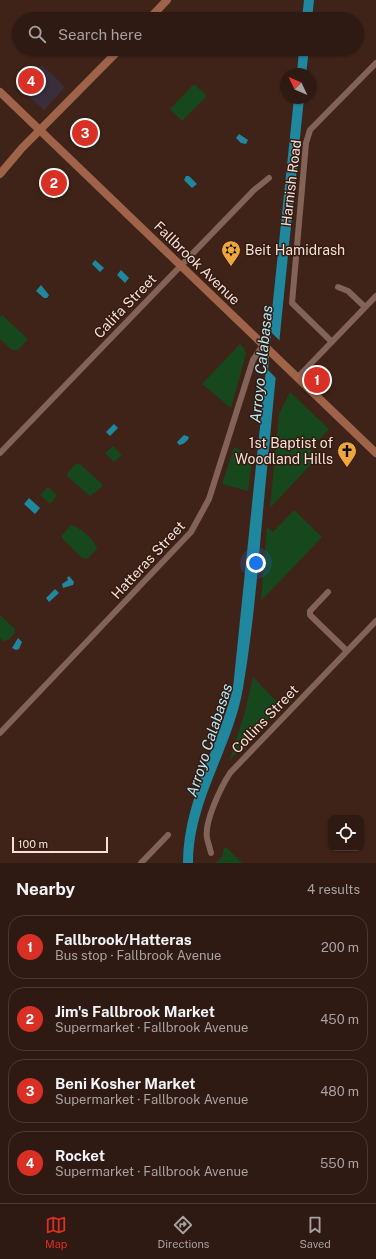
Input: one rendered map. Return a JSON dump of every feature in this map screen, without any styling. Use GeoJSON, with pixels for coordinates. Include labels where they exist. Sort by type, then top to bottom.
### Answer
{"type":"FeatureCollection","features":[{"type":"Feature","properties":{"kind":"main road"},"geometry":{"type":"LineString","coordinates":[[156,12],[167,0]]}},
{"type":"Feature","properties":{"kind":"main road"},"geometry":{"type":"LineString","coordinates":[[0,174],[19,151],[113,56]]}},
{"type":"Feature","properties":{"kind":"main road","name":"Fallbrook Avenue"},"geometry":{"type":"LineString","coordinates":[[0,92],[376,453]]}},
{"type":"Feature","properties":{"kind":"street","name":"Harnish Road"},"geometry":{"type":"LineString","coordinates":[[332,342],[292,302],[306,143],[310,130],[376,63]]}},
{"type":"Feature","properties":{"kind":"street","name":"Califa Street"},"geometry":{"type":"LineString","coordinates":[[0,454],[254,190],[269,178]]}},
{"type":"Feature","properties":{"kind":"street"},"geometry":{"type":"LineString","coordinates":[[338,287],[348,291],[365,307]]}},
{"type":"Feature","properties":{"kind":"street"},"geometry":{"type":"LineString","coordinates":[[297,378],[376,296]]}},
{"type":"Feature","properties":{"kind":"street","name":"Hatteras Street"},"geometry":{"type":"LineString","coordinates":[[0,733],[191,532],[209,499],[253,360],[266,348]]}},
{"type":"Feature","properties":{"kind":"street"},"geometry":{"type":"LineString","coordinates":[[328,592],[310,611],[310,615],[347,651]]}},
{"type":"Feature","properties":{"kind":"street","name":"Collins Street"},"geometry":{"type":"LineString","coordinates":[[211,853],[207,837],[207,828],[223,784],[230,773],[376,621]]}},
{"type":"Feature","properties":{"kind":"street"},"geometry":{"type":"LineString","coordinates":[[141,863],[168,835]]}},
{"type":"Feature","properties":{"kind":"shaded area"},"geometry":{"type":"Polygon","coordinates":[[[42,65],[65,87],[44,110],[20,88],[42,65]]]}},
{"type":"Feature","properties":{"kind":"green space"},"geometry":{"type":"Polygon","coordinates":[[[194,84],[207,96],[182,121],[170,109],[194,84]]]}},
{"type":"Feature","properties":{"kind":"green space"},"geometry":{"type":"Polygon","coordinates":[[[2,315],[28,339],[18,350],[12,350],[0,339],[0,317],[2,315]]]}},
{"type":"Feature","properties":{"kind":"green space"},"geometry":{"type":"Polygon","coordinates":[[[240,344],[244,348],[246,354],[231,408],[202,384],[240,344]]]}},
{"type":"Feature","properties":{"kind":"green space"},"geometry":{"type":"Polygon","coordinates":[[[290,392],[329,429],[310,449],[318,457],[270,508],[279,414],[290,392]]]}},
{"type":"Feature","properties":{"kind":"green space"},"geometry":{"type":"Polygon","coordinates":[[[113,446],[122,455],[114,462],[105,453],[113,446]]]}},
{"type":"Feature","properties":{"kind":"green space"},"geometry":{"type":"Polygon","coordinates":[[[234,447],[248,454],[252,460],[248,491],[222,484],[234,447]]]}},
{"type":"Feature","properties":{"kind":"green space"},"geometry":{"type":"Polygon","coordinates":[[[76,464],[80,464],[102,484],[102,487],[90,496],[67,476],[68,472],[76,464]]]}},
{"type":"Feature","properties":{"kind":"green space"},"geometry":{"type":"Polygon","coordinates":[[[48,487],[57,496],[50,504],[40,495],[48,487]]]}},
{"type":"Feature","properties":{"kind":"green space"},"geometry":{"type":"Polygon","coordinates":[[[294,510],[322,537],[261,601],[267,527],[273,532],[294,510]]]}},
{"type":"Feature","properties":{"kind":"green space"},"geometry":{"type":"Polygon","coordinates":[[[71,525],[79,528],[87,534],[96,545],[97,549],[87,559],[82,558],[62,538],[62,535],[71,525]]]}},
{"type":"Feature","properties":{"kind":"green space"},"geometry":{"type":"Polygon","coordinates":[[[0,615],[15,629],[15,633],[8,640],[3,641],[0,638],[0,615]]]}},
{"type":"Feature","properties":{"kind":"green space"},"geometry":{"type":"Polygon","coordinates":[[[253,677],[281,706],[229,761],[245,712],[253,677]]]}},
{"type":"Feature","properties":{"kind":"green space"},"geometry":{"type":"Polygon","coordinates":[[[226,847],[242,863],[216,863],[223,856],[223,850],[226,847]]]}},
{"type":"Feature","properties":{"kind":"water"},"geometry":{"type":"Polygon","coordinates":[[[304,0],[314,0],[313,12],[303,12],[304,0]]]}},
{"type":"Feature","properties":{"kind":"water"},"geometry":{"type":"Polygon","coordinates":[[[298,56],[308,56],[307,68],[297,68],[298,56]]]}},
{"type":"Feature","properties":{"kind":"water"},"geometry":{"type":"Polygon","coordinates":[[[293,104],[303,104],[255,602],[243,688],[231,732],[199,818],[193,863],[183,863],[185,840],[195,796],[227,710],[233,688],[293,104]]]}},
{"type":"Feature","properties":{"kind":"water"},"geometry":{"type":"Polygon","coordinates":[[[239,134],[248,140],[246,144],[241,143],[236,138],[239,134]]]}},
{"type":"Feature","properties":{"kind":"water"},"geometry":{"type":"Polygon","coordinates":[[[186,176],[189,176],[197,184],[192,188],[184,180],[186,176]]]}},
{"type":"Feature","properties":{"kind":"water"},"geometry":{"type":"Polygon","coordinates":[[[95,260],[104,268],[100,272],[92,264],[95,260]]]}},
{"type":"Feature","properties":{"kind":"water"},"geometry":{"type":"Polygon","coordinates":[[[121,270],[129,278],[125,283],[117,275],[121,270]]]}},
{"type":"Feature","properties":{"kind":"water"},"geometry":{"type":"Polygon","coordinates":[[[41,285],[49,295],[47,298],[44,298],[36,291],[41,285]]]}},
{"type":"Feature","properties":{"kind":"water"},"geometry":{"type":"Polygon","coordinates":[[[114,424],[118,428],[110,436],[106,432],[114,424]]]}},
{"type":"Feature","properties":{"kind":"water"},"geometry":{"type":"Polygon","coordinates":[[[184,435],[189,437],[184,444],[179,445],[177,442],[184,435]]]}},
{"type":"Feature","properties":{"kind":"water"},"geometry":{"type":"Polygon","coordinates":[[[29,498],[40,508],[35,514],[24,504],[29,498]]]}},
{"type":"Feature","properties":{"kind":"water"},"geometry":{"type":"Polygon","coordinates":[[[69,576],[74,582],[73,585],[63,588],[62,584],[68,580],[67,578],[69,576]]]}},
{"type":"Feature","properties":{"kind":"water"},"geometry":{"type":"Polygon","coordinates":[[[55,589],[59,593],[49,602],[46,598],[55,589]]]}},
{"type":"Feature","properties":{"kind":"water"},"geometry":{"type":"Polygon","coordinates":[[[18,638],[22,642],[19,649],[16,650],[12,648],[18,638]]]}},
{"type":"Feature","properties":{"kind":"pier"},"geometry":{"type":"Polygon","coordinates":[[[271,332],[280,341],[276,378],[268,370],[271,332]]]}},
{"type":"Feature","properties":{"kind":"place","name":"Rocket"},"geometry":{"type":"Point","coordinates":[31,81]}},
{"type":"Feature","properties":{"kind":"place","name":"Beni Kosher Market"},"geometry":{"type":"Point","coordinates":[85,133]}},
{"type":"Feature","properties":{"kind":"place","name":"Jim's Fallbrook Market"},"geometry":{"type":"Point","coordinates":[54,183]}},
{"type":"Feature","properties":{"kind":"place","name":"Beit Hamidrash"},"geometry":{"type":"Point","coordinates":[231,267]}},
{"type":"Feature","properties":{"kind":"place","name":"Fallbrook/Hatteras"},"geometry":{"type":"Point","coordinates":[317,380]}},
{"type":"Feature","properties":{"kind":"place","name":"1st Baptist of Woodland Hills"},"geometry":{"type":"Point","coordinates":[347,468]}},
{"type":"Feature","properties":{"kind":"water label","name":"Arroyo Calabasas"},"geometry":{"type":"Point","coordinates":[261,364]}},
{"type":"Feature","properties":{"kind":"water label","name":"Arroyo Calabasas"},"geometry":{"type":"Point","coordinates":[209,740]}}]}
